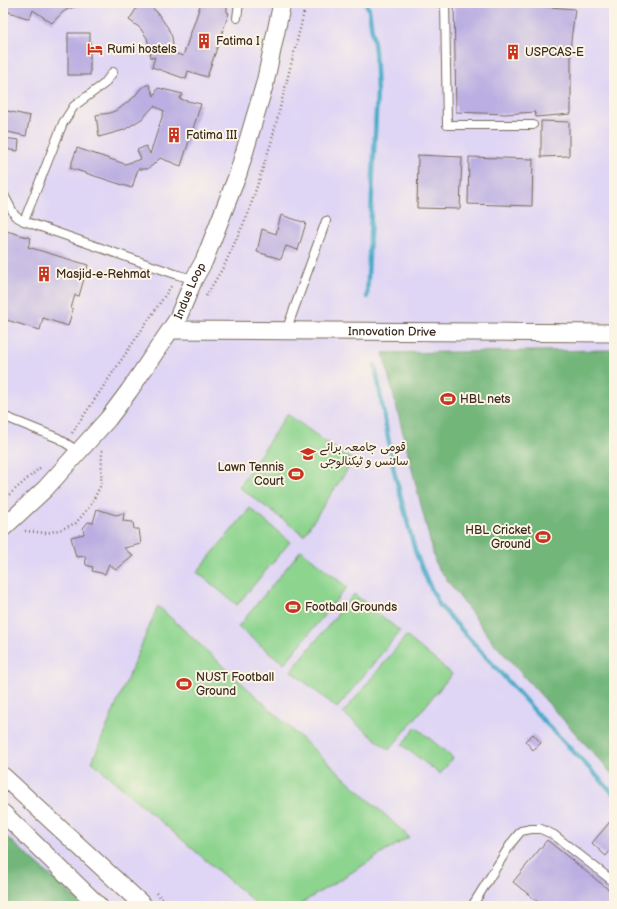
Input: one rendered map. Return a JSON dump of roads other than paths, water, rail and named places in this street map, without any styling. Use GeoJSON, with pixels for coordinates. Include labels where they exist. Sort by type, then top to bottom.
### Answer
{"type":"FeatureCollection","features":[{"type":"Feature","properties":{"kind":"street","name":"Indus Loop"},"geometry":{"type":"LineString","coordinates":[[3,528],[44,489],[72,448],[108,419],[177,320],[186,277],[204,261],[238,174],[266,83],[282,3]]}},
{"type":"Feature","properties":{"kind":"street","name":"Innovation Drive"},"geometry":{"type":"LineString","coordinates":[[171,330],[614,333]]}},
{"type":"Feature","properties":{"kind":"street"},"geometry":{"type":"LineString","coordinates":[[3,776],[144,906]]}},
{"type":"Feature","properties":{"kind":"street"},"geometry":{"type":"LineString","coordinates":[[3,813],[99,906]]}},
{"type":"Feature","properties":{"kind":"lane"},"geometry":{"type":"LineString","coordinates":[[237,18],[239,3]]}},
{"type":"Feature","properties":{"kind":"lane"},"geometry":{"type":"LineString","coordinates":[[445,3],[447,125],[533,125]]}},
{"type":"Feature","properties":{"kind":"lane"},"geometry":{"type":"LineString","coordinates":[[24,221],[63,123],[74,106],[104,84],[114,72]]}},
{"type":"Feature","properties":{"kind":"lane"},"geometry":{"type":"LineString","coordinates":[[3,193],[14,216],[24,221],[186,277]]}},
{"type":"Feature","properties":{"kind":"lane"},"geometry":{"type":"LineString","coordinates":[[286,330],[326,221]]}},
{"type":"Feature","properties":{"kind":"lane"},"geometry":{"type":"LineString","coordinates":[[3,416],[58,438],[72,448]]}},
{"type":"Feature","properties":{"kind":"lane"},"geometry":{"type":"LineString","coordinates":[[472,906],[512,842],[521,831],[531,829],[541,829],[554,835],[614,882]]}},
{"type":"Feature","properties":{"kind":"waterway"},"geometry":{"type":"LineString","coordinates":[[366,3],[369,10],[375,51],[377,92],[367,297]]}},
{"type":"Feature","properties":{"kind":"waterway"},"geometry":{"type":"LineString","coordinates":[[375,365],[394,471],[415,551],[440,606],[543,720],[614,794]]}},
{"type":"Feature","properties":{"kind":"place","name":"Fatima I"},"geometry":{"type":"Point","coordinates":[204,41]}},
{"type":"Feature","properties":{"kind":"place","name":"Rumi hostels"},"geometry":{"type":"Point","coordinates":[95,49]}},
{"type":"Feature","properties":{"kind":"place","name":"USPCAS-E"},"geometry":{"type":"Point","coordinates":[513,52]}},
{"type":"Feature","properties":{"kind":"place","name":"Fatima III"},"geometry":{"type":"Point","coordinates":[174,135]}},
{"type":"Feature","properties":{"kind":"place","name":"Masjid-e-Rehmat"},"geometry":{"type":"Point","coordinates":[44,274]}},
{"type":"Feature","properties":{"kind":"place","name":"HBL nets"},"geometry":{"type":"Point","coordinates":[448,399]}},
{"type":"Feature","properties":{"kind":"place","name":"قومی جامعہ برائے سائنس و ٹیکنالوجی"},"geometry":{"type":"Point","coordinates":[308,454]}},
{"type":"Feature","properties":{"kind":"place","name":"Lawn Tennis Court"},"geometry":{"type":"Point","coordinates":[296,474]}},
{"type":"Feature","properties":{"kind":"place","name":"HBL Cricket Ground"},"geometry":{"type":"Point","coordinates":[543,537]}},
{"type":"Feature","properties":{"kind":"place","name":"Football Grounds"},"geometry":{"type":"Point","coordinates":[293,607]}},
{"type":"Feature","properties":{"kind":"place","name":"NUST Football Ground"},"geometry":{"type":"Point","coordinates":[184,684]}}]}
